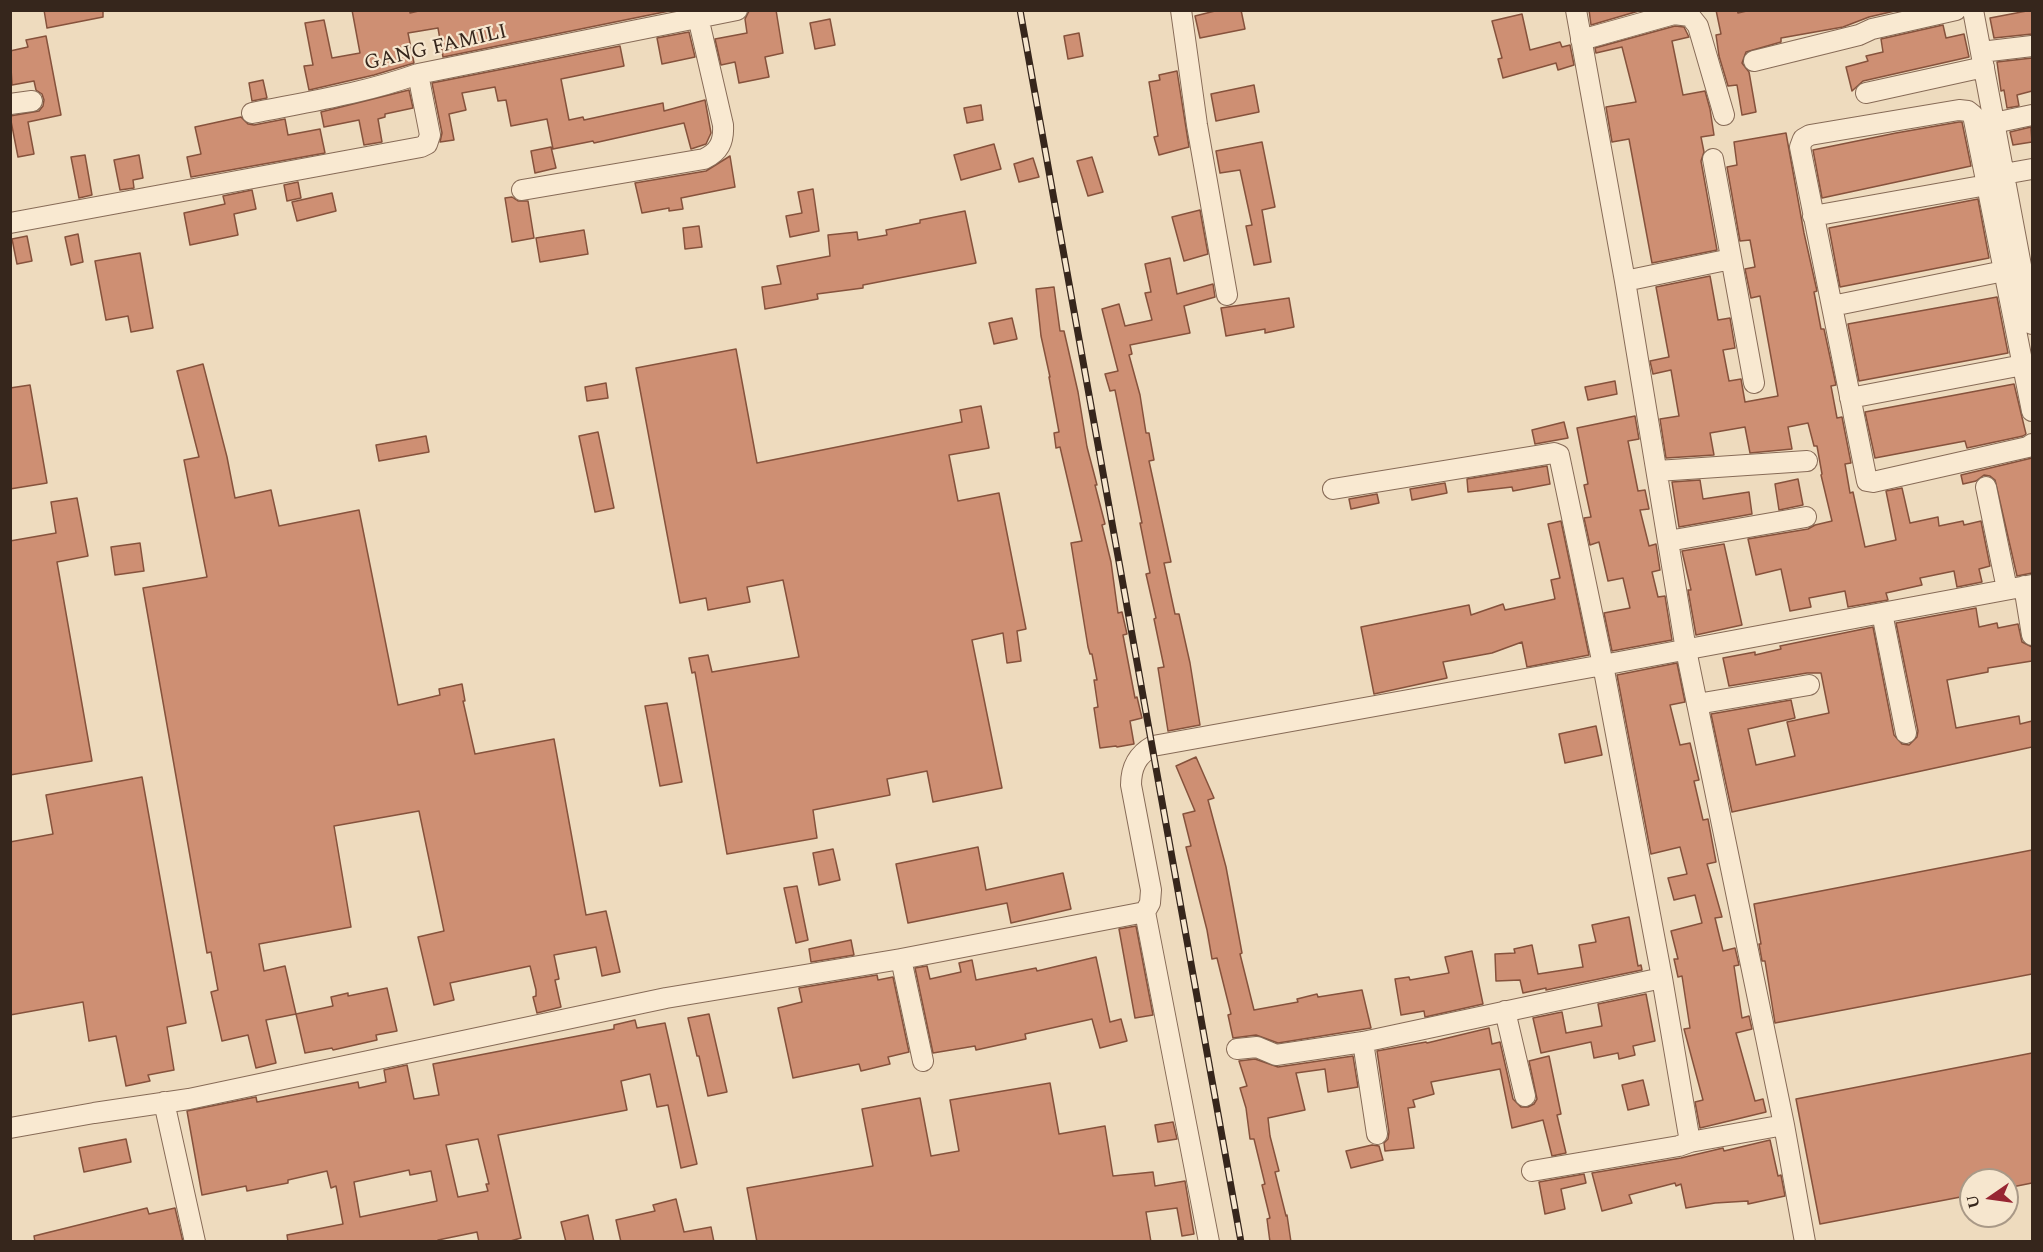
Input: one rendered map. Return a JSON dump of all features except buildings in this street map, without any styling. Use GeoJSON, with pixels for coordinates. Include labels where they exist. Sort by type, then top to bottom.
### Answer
{"type":"FeatureCollection","features":[{"type":"Feature","properties":{"kind":"street","name":"GANG FAMILI"},"geometry":{"type":"LineString","coordinates":[[252,113],[336,96],[418,74],[737,10]]}},
{"type":"Feature","properties":{"kind":"street"},"geometry":{"type":"LineString","coordinates":[[1180,10],[1197,125],[1227,295]]}},
{"type":"Feature","properties":{"kind":"street"},"geometry":{"type":"LineString","coordinates":[[1576,10],[1686,650],[1784,1125],[1805,1242]]}},
{"type":"Feature","properties":{"kind":"street"},"geometry":{"type":"LineString","coordinates":[[1754,61],[1859,35],[1872,29],[1956,10]]}},
{"type":"Feature","properties":{"kind":"street"},"geometry":{"type":"LineString","coordinates":[[1973,10],[2004,174],[2023,365],[2032,411]]}},
{"type":"Feature","properties":{"kind":"street"},"geometry":{"type":"LineString","coordinates":[[1581,40],[1674,14],[1690,16],[1698,26],[1724,115]]}},
{"type":"Feature","properties":{"kind":"street"},"geometry":{"type":"LineString","coordinates":[[522,190],[704,159],[714,154],[721,146],[724,137],[723,125],[698,17]]}},
{"type":"Feature","properties":{"kind":"street"},"geometry":{"type":"LineString","coordinates":[[1866,93],[2032,46]]}},
{"type":"Feature","properties":{"kind":"street"},"geometry":{"type":"LineString","coordinates":[[10,223],[421,147],[427,144],[430,135],[418,74]]}},
{"type":"Feature","properties":{"kind":"street"},"geometry":{"type":"LineString","coordinates":[[10,104],[32,101]]}},
{"type":"Feature","properties":{"kind":"street"},"geometry":{"type":"LineString","coordinates":[[2032,324],[1987,185],[1973,115],[1968,111],[1959,110],[1810,135],[1803,139],[1800,147],[1865,475],[1869,481],[2028,447],[2032,444]]}},
{"type":"Feature","properties":{"kind":"street"},"geometry":{"type":"LineString","coordinates":[[1994,123],[2032,115]]}},
{"type":"Feature","properties":{"kind":"street"},"geometry":{"type":"LineString","coordinates":[[1713,159],[1754,383]]}},
{"type":"Feature","properties":{"kind":"street"},"geometry":{"type":"LineString","coordinates":[[2004,174],[2032,169]]}},
{"type":"Feature","properties":{"kind":"street"},"geometry":{"type":"LineString","coordinates":[[1814,216],[1987,185]]}},
{"type":"Feature","properties":{"kind":"street"},"geometry":{"type":"LineString","coordinates":[[1624,281],[1731,259]]}},
{"type":"Feature","properties":{"kind":"street"},"geometry":{"type":"LineString","coordinates":[[1832,306],[2013,270]]}},
{"type":"Feature","properties":{"kind":"street"},"geometry":{"type":"LineString","coordinates":[[1850,398],[2023,365]]}},
{"type":"Feature","properties":{"kind":"street"},"geometry":{"type":"LineString","coordinates":[[1333,489],[1554,453],[1559,455],[1603,665],[1662,978],[1690,1142]]}},
{"type":"Feature","properties":{"kind":"street"},"geometry":{"type":"LineString","coordinates":[[1657,471],[1807,460]]}},
{"type":"Feature","properties":{"kind":"street"},"geometry":{"type":"LineString","coordinates":[[1986,487],[2021,587],[2032,636]]}},
{"type":"Feature","properties":{"kind":"street"},"geometry":{"type":"LineString","coordinates":[[1668,541],[1806,517]]}},
{"type":"Feature","properties":{"kind":"street"},"geometry":{"type":"LineString","coordinates":[[1209,1242],[1145,912],[1150,903],[1151,890],[1131,785],[1131,772],[1142,752],[1153,746],[2021,587]]}},
{"type":"Feature","properties":{"kind":"street"},"geometry":{"type":"LineString","coordinates":[[1882,613],[1906,733]]}},
{"type":"Feature","properties":{"kind":"street"},"geometry":{"type":"LineString","coordinates":[[1697,704],[1809,685]]}},
{"type":"Feature","properties":{"kind":"street"},"geometry":{"type":"LineString","coordinates":[[10,1128],[189,1099],[666,998],[901,959],[1145,912]]}},
{"type":"Feature","properties":{"kind":"street"},"geometry":{"type":"LineString","coordinates":[[901,959],[923,1061]]}},
{"type":"Feature","properties":{"kind":"street"},"geometry":{"type":"LineString","coordinates":[[1238,1049],[1257,1047],[1276,1055],[1363,1042],[1662,978]]}},
{"type":"Feature","properties":{"kind":"street"},"geometry":{"type":"LineString","coordinates":[[1505,1011],[1525,1096]]}},
{"type":"Feature","properties":{"kind":"street"},"geometry":{"type":"LineString","coordinates":[[1363,1042],[1377,1134]]}},
{"type":"Feature","properties":{"kind":"street"},"geometry":{"type":"LineString","coordinates":[[164,1102],[195,1242]]}},
{"type":"Feature","properties":{"kind":"street"},"geometry":{"type":"LineString","coordinates":[[1532,1172],[1784,1125]]}},
{"type":"Feature","properties":{"kind":"railway"},"geometry":{"type":"LineString","coordinates":[[1020,10],[1241,1242]]}}]}
